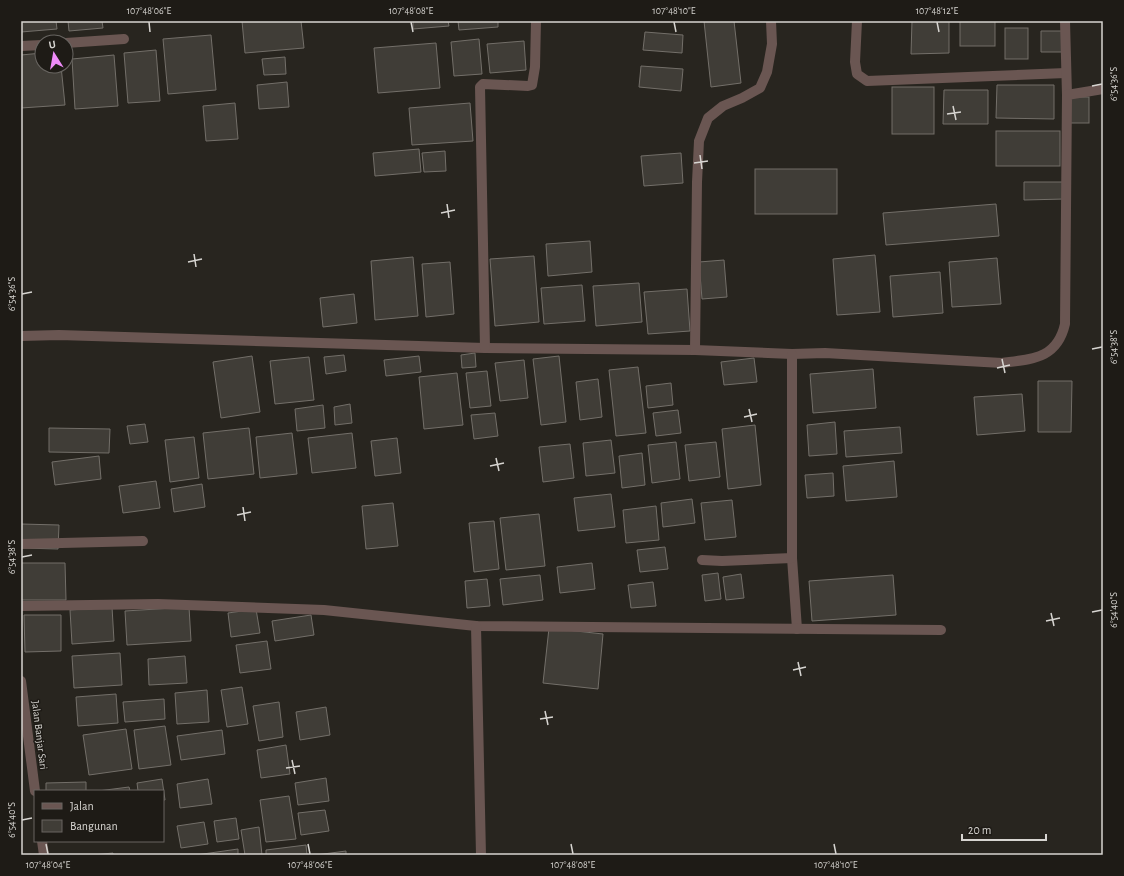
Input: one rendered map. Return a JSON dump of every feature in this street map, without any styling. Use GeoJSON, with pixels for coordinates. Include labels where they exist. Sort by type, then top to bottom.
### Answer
{"type":"FeatureCollection","features":[{"type":"Feature","properties":{"kind":"street"},"geometry":{"type":"LineString","coordinates":[[485,348],[480,87],[483,84],[532,85],[535,67],[536,21]]}},
{"type":"Feature","properties":{"kind":"street"},"geometry":{"type":"LineString","coordinates":[[695,350],[697,182],[699,141],[708,118],[723,106],[760,88],[766,72],[772,44],[771,21]]}},
{"type":"Feature","properties":{"kind":"street"},"geometry":{"type":"LineString","coordinates":[[857,21],[855,62],[857,74],[867,81],[1066,73]]}},
{"type":"Feature","properties":{"kind":"street"},"geometry":{"type":"LineString","coordinates":[[21,336],[75,336],[485,348],[695,350],[792,354],[825,353],[1002,362],[1030,360],[1043,355],[1058,344],[1062,338],[1065,324],[1067,95],[1065,21]]}},
{"type":"Feature","properties":{"kind":"street"},"geometry":{"type":"LineString","coordinates":[[74,42],[124,39]]}},
{"type":"Feature","properties":{"kind":"street"},"geometry":{"type":"LineString","coordinates":[[21,46],[34,45]]}},
{"type":"Feature","properties":{"kind":"street"},"geometry":{"type":"LineString","coordinates":[[1067,95],[1103,89]]}},
{"type":"Feature","properties":{"kind":"street"},"geometry":{"type":"LineString","coordinates":[[792,354],[792,558],[797,628]]}},
{"type":"Feature","properties":{"kind":"street"},"geometry":{"type":"LineString","coordinates":[[21,544],[143,541]]}},
{"type":"Feature","properties":{"kind":"street"},"geometry":{"type":"LineString","coordinates":[[702,560],[722,561],[792,558]]}},
{"type":"Feature","properties":{"kind":"street"},"geometry":{"type":"LineString","coordinates":[[21,606],[158,604],[324,610],[476,626],[941,630]]}},
{"type":"Feature","properties":{"kind":"street"},"geometry":{"type":"LineString","coordinates":[[476,626],[481,855]]}},
{"type":"Feature","properties":{"kind":"street","name":"Jalan Banjar Sari"},"geometry":{"type":"LineString","coordinates":[[21,681],[35,790]]}},
{"type":"Feature","properties":{"kind":"street"},"geometry":{"type":"LineString","coordinates":[[42,842],[44,855]]}},
{"type":"Feature","properties":{"kind":"building"},"geometry":{"type":"Polygon","coordinates":[[[21,21],[56,21],[57,29],[21,32],[21,21]]]}},
{"type":"Feature","properties":{"kind":"building"},"geometry":{"type":"Polygon","coordinates":[[[68,21],[102,21],[103,28],[69,31],[68,21]]]}},
{"type":"Feature","properties":{"kind":"building"},"geometry":{"type":"Polygon","coordinates":[[[242,21],[301,21],[304,48],[245,53],[242,21]]]}},
{"type":"Feature","properties":{"kind":"building"},"geometry":{"type":"Polygon","coordinates":[[[413,21],[448,21],[449,26],[413,29],[413,21]]]}},
{"type":"Feature","properties":{"kind":"building"},"geometry":{"type":"Polygon","coordinates":[[[458,21],[498,21],[498,27],[459,30],[458,21]]]}},
{"type":"Feature","properties":{"kind":"building"},"geometry":{"type":"Polygon","coordinates":[[[704,21],[734,21],[741,83],[711,87],[704,21]]]}},
{"type":"Feature","properties":{"kind":"building"},"geometry":{"type":"Polygon","coordinates":[[[912,21],[949,21],[949,53],[911,54],[912,21]]]}},
{"type":"Feature","properties":{"kind":"building"},"geometry":{"type":"Polygon","coordinates":[[[960,21],[995,21],[995,46],[960,46],[960,21]]]}},
{"type":"Feature","properties":{"kind":"building"},"geometry":{"type":"Polygon","coordinates":[[[1005,28],[1028,28],[1028,59],[1005,59],[1005,28]]]}},
{"type":"Feature","properties":{"kind":"building"},"geometry":{"type":"Polygon","coordinates":[[[1041,31],[1064,31],[1065,52],[1041,52],[1041,31]]]}},
{"type":"Feature","properties":{"kind":"building"},"geometry":{"type":"Polygon","coordinates":[[[645,32],[683,35],[682,53],[643,50],[645,32]]]}},
{"type":"Feature","properties":{"kind":"building"},"geometry":{"type":"Polygon","coordinates":[[[211,35],[216,90],[168,94],[163,39],[211,35]]]}},
{"type":"Feature","properties":{"kind":"building"},"geometry":{"type":"Polygon","coordinates":[[[479,39],[482,74],[454,76],[451,42],[479,39]]]}},
{"type":"Feature","properties":{"kind":"building"},"geometry":{"type":"Polygon","coordinates":[[[524,41],[526,70],[490,73],[487,44],[524,41]]]}},
{"type":"Feature","properties":{"kind":"building"},"geometry":{"type":"Polygon","coordinates":[[[436,43],[440,88],[378,93],[374,48],[436,43]]]}},
{"type":"Feature","properties":{"kind":"building"},"geometry":{"type":"Polygon","coordinates":[[[156,50],[160,101],[128,103],[124,53],[156,50]]]}},
{"type":"Feature","properties":{"kind":"building"},"geometry":{"type":"Polygon","coordinates":[[[34,54],[34,74],[62,74],[65,105],[21,108],[21,55],[34,54]]]}},
{"type":"Feature","properties":{"kind":"building"},"geometry":{"type":"Polygon","coordinates":[[[114,55],[118,106],[75,109],[73,74],[74,59],[114,55]]]}},
{"type":"Feature","properties":{"kind":"building"},"geometry":{"type":"Polygon","coordinates":[[[285,57],[286,74],[264,75],[262,59],[285,57]]]}},
{"type":"Feature","properties":{"kind":"building"},"geometry":{"type":"Polygon","coordinates":[[[641,66],[683,69],[681,91],[639,87],[641,66]]]}},
{"type":"Feature","properties":{"kind":"building"},"geometry":{"type":"Polygon","coordinates":[[[287,82],[289,107],[259,109],[257,85],[287,82]]]}},
{"type":"Feature","properties":{"kind":"building"},"geometry":{"type":"Polygon","coordinates":[[[997,85],[1054,85],[1054,119],[996,118],[997,85]]]}},
{"type":"Feature","properties":{"kind":"building"},"geometry":{"type":"Polygon","coordinates":[[[892,87],[934,87],[934,134],[892,134],[892,87]]]}},
{"type":"Feature","properties":{"kind":"building"},"geometry":{"type":"Polygon","coordinates":[[[944,90],[988,90],[988,124],[943,124],[944,90]]]}},
{"type":"Feature","properties":{"kind":"building"},"geometry":{"type":"Polygon","coordinates":[[[1063,97],[1089,97],[1089,123],[1063,123],[1063,97]]]}},
{"type":"Feature","properties":{"kind":"building"},"geometry":{"type":"Polygon","coordinates":[[[235,103],[238,139],[206,141],[203,106],[235,103]]]}},
{"type":"Feature","properties":{"kind":"building"},"geometry":{"type":"Polygon","coordinates":[[[470,103],[473,141],[412,145],[409,108],[470,103]]]}},
{"type":"Feature","properties":{"kind":"building"},"geometry":{"type":"Polygon","coordinates":[[[996,131],[1060,131],[1060,166],[996,166],[996,131]]]}},
{"type":"Feature","properties":{"kind":"building"},"geometry":{"type":"Polygon","coordinates":[[[419,149],[421,172],[375,176],[373,153],[419,149]]]}},
{"type":"Feature","properties":{"kind":"building"},"geometry":{"type":"Polygon","coordinates":[[[445,151],[446,171],[424,172],[422,153],[445,151]]]}},
{"type":"Feature","properties":{"kind":"building"},"geometry":{"type":"Polygon","coordinates":[[[681,153],[683,183],[644,186],[641,156],[681,153]]]}},
{"type":"Feature","properties":{"kind":"building"},"geometry":{"type":"Polygon","coordinates":[[[755,169],[837,169],[837,214],[755,214],[755,169]]]}},
{"type":"Feature","properties":{"kind":"building"},"geometry":{"type":"Polygon","coordinates":[[[1024,182],[1065,182],[1065,199],[1024,200],[1024,182]]]}},
{"type":"Feature","properties":{"kind":"building"},"geometry":{"type":"Polygon","coordinates":[[[996,204],[999,236],[886,245],[883,213],[996,204]]]}},
{"type":"Feature","properties":{"kind":"building"},"geometry":{"type":"Polygon","coordinates":[[[590,241],[592,272],[548,276],[546,244],[590,241]]]}},
{"type":"Feature","properties":{"kind":"building"},"geometry":{"type":"Polygon","coordinates":[[[875,255],[880,312],[837,315],[833,259],[875,255]]]}},
{"type":"Feature","properties":{"kind":"building"},"geometry":{"type":"Polygon","coordinates":[[[534,256],[539,322],[495,326],[490,259],[534,256]]]}},
{"type":"Feature","properties":{"kind":"building"},"geometry":{"type":"Polygon","coordinates":[[[413,257],[418,316],[375,320],[371,261],[413,257]]]}},
{"type":"Feature","properties":{"kind":"building"},"geometry":{"type":"Polygon","coordinates":[[[997,258],[1001,304],[952,307],[949,262],[997,258]]]}},
{"type":"Feature","properties":{"kind":"building"},"geometry":{"type":"Polygon","coordinates":[[[724,260],[727,297],[702,299],[699,262],[724,260]]]}},
{"type":"Feature","properties":{"kind":"building"},"geometry":{"type":"Polygon","coordinates":[[[450,262],[454,314],[426,317],[422,264],[450,262]]]}},
{"type":"Feature","properties":{"kind":"building"},"geometry":{"type":"Polygon","coordinates":[[[940,272],[943,313],[893,317],[890,276],[940,272]]]}},
{"type":"Feature","properties":{"kind":"building"},"geometry":{"type":"Polygon","coordinates":[[[639,283],[642,322],[596,326],[593,286],[639,283]]]}},
{"type":"Feature","properties":{"kind":"building"},"geometry":{"type":"Polygon","coordinates":[[[582,285],[585,321],[544,324],[541,288],[582,285]]]}},
{"type":"Feature","properties":{"kind":"building"},"geometry":{"type":"Polygon","coordinates":[[[687,289],[690,331],[648,334],[644,292],[687,289]]]}},
{"type":"Feature","properties":{"kind":"building"},"geometry":{"type":"Polygon","coordinates":[[[354,294],[357,323],[323,327],[320,298],[354,294]]]}},
{"type":"Feature","properties":{"kind":"building"},"geometry":{"type":"Polygon","coordinates":[[[475,353],[476,367],[462,368],[461,355],[475,353]]]}},
{"type":"Feature","properties":{"kind":"building"},"geometry":{"type":"Polygon","coordinates":[[[344,355],[346,371],[326,374],[324,357],[344,355]]]}},
{"type":"Feature","properties":{"kind":"building"},"geometry":{"type":"Polygon","coordinates":[[[252,356],[260,412],[221,418],[213,362],[252,356]]]}},
{"type":"Feature","properties":{"kind":"building"},"geometry":{"type":"Polygon","coordinates":[[[419,356],[421,372],[386,376],[384,360],[419,356]]]}},
{"type":"Feature","properties":{"kind":"building"},"geometry":{"type":"Polygon","coordinates":[[[559,356],[566,422],[541,425],[533,359],[559,356]]]}},
{"type":"Feature","properties":{"kind":"building"},"geometry":{"type":"Polygon","coordinates":[[[309,357],[314,400],[275,404],[270,361],[309,357]]]}},
{"type":"Feature","properties":{"kind":"building"},"geometry":{"type":"Polygon","coordinates":[[[754,358],[757,382],[724,385],[721,362],[754,358]]]}},
{"type":"Feature","properties":{"kind":"building"},"geometry":{"type":"Polygon","coordinates":[[[524,360],[528,398],[500,401],[495,363],[524,360]]]}},
{"type":"Feature","properties":{"kind":"building"},"geometry":{"type":"Polygon","coordinates":[[[638,367],[646,433],[616,436],[609,370],[638,367]]]}},
{"type":"Feature","properties":{"kind":"building"},"geometry":{"type":"Polygon","coordinates":[[[873,369],[876,408],[813,413],[810,374],[873,369]]]}},
{"type":"Feature","properties":{"kind":"building"},"geometry":{"type":"Polygon","coordinates":[[[487,371],[491,406],[470,408],[466,373],[487,371]]]}},
{"type":"Feature","properties":{"kind":"building"},"geometry":{"type":"Polygon","coordinates":[[[457,373],[463,425],[424,429],[419,377],[457,373]]]}},
{"type":"Feature","properties":{"kind":"building"},"geometry":{"type":"Polygon","coordinates":[[[598,379],[602,417],[580,420],[576,382],[598,379]]]}},
{"type":"Feature","properties":{"kind":"building"},"geometry":{"type":"Polygon","coordinates":[[[1038,381],[1072,381],[1071,432],[1038,432],[1038,381]]]}},
{"type":"Feature","properties":{"kind":"building"},"geometry":{"type":"Polygon","coordinates":[[[671,383],[673,405],[648,408],[646,386],[671,383]]]}},
{"type":"Feature","properties":{"kind":"building"},"geometry":{"type":"Polygon","coordinates":[[[1022,394],[1025,431],[977,435],[974,397],[1022,394]]]}},
{"type":"Feature","properties":{"kind":"building"},"geometry":{"type":"Polygon","coordinates":[[[350,404],[352,423],[335,425],[334,407],[350,404]]]}},
{"type":"Feature","properties":{"kind":"building"},"geometry":{"type":"Polygon","coordinates":[[[323,405],[325,428],[297,431],[295,409],[323,405]]]}},
{"type":"Feature","properties":{"kind":"building"},"geometry":{"type":"Polygon","coordinates":[[[678,410],[681,433],[656,436],[653,413],[678,410]]]}},
{"type":"Feature","properties":{"kind":"building"},"geometry":{"type":"Polygon","coordinates":[[[495,413],[498,436],[474,439],[471,415],[495,413]]]}},
{"type":"Feature","properties":{"kind":"building"},"geometry":{"type":"Polygon","coordinates":[[[835,422],[837,454],[809,456],[807,425],[835,422]]]}},
{"type":"Feature","properties":{"kind":"building"},"geometry":{"type":"Polygon","coordinates":[[[145,424],[148,442],[130,444],[127,426],[145,424]]]}},
{"type":"Feature","properties":{"kind":"building"},"geometry":{"type":"Polygon","coordinates":[[[755,425],[761,485],[728,489],[722,429],[755,425]]]}},
{"type":"Feature","properties":{"kind":"building"},"geometry":{"type":"Polygon","coordinates":[[[900,427],[902,453],[846,457],[844,431],[900,427]]]}},
{"type":"Feature","properties":{"kind":"building"},"geometry":{"type":"Polygon","coordinates":[[[49,428],[110,429],[109,453],[49,452],[49,428]]]}},
{"type":"Feature","properties":{"kind":"building"},"geometry":{"type":"Polygon","coordinates":[[[249,428],[254,474],[208,479],[203,433],[249,428]]]}},
{"type":"Feature","properties":{"kind":"building"},"geometry":{"type":"Polygon","coordinates":[[[292,433],[297,474],[260,478],[256,437],[292,433]]]}},
{"type":"Feature","properties":{"kind":"building"},"geometry":{"type":"Polygon","coordinates":[[[352,433],[356,468],[312,473],[308,438],[352,433]]]}},
{"type":"Feature","properties":{"kind":"building"},"geometry":{"type":"Polygon","coordinates":[[[194,437],[199,478],[170,482],[165,440],[194,437]]]}},
{"type":"Feature","properties":{"kind":"building"},"geometry":{"type":"Polygon","coordinates":[[[397,438],[401,473],[375,476],[371,441],[397,438]]]}},
{"type":"Feature","properties":{"kind":"building"},"geometry":{"type":"Polygon","coordinates":[[[611,440],[615,473],[586,476],[583,443],[611,440]]]}},
{"type":"Feature","properties":{"kind":"building"},"geometry":{"type":"Polygon","coordinates":[[[676,442],[680,479],[652,483],[648,445],[676,442]]]}},
{"type":"Feature","properties":{"kind":"building"},"geometry":{"type":"Polygon","coordinates":[[[716,442],[720,477],[689,481],[685,445],[716,442]]]}},
{"type":"Feature","properties":{"kind":"building"},"geometry":{"type":"Polygon","coordinates":[[[570,444],[574,478],[543,482],[539,447],[570,444]]]}},
{"type":"Feature","properties":{"kind":"building"},"geometry":{"type":"Polygon","coordinates":[[[642,453],[645,485],[622,488],[619,456],[642,453]]]}},
{"type":"Feature","properties":{"kind":"building"},"geometry":{"type":"Polygon","coordinates":[[[99,456],[101,479],[55,485],[52,462],[99,456]]]}},
{"type":"Feature","properties":{"kind":"building"},"geometry":{"type":"Polygon","coordinates":[[[894,461],[897,497],[846,501],[843,466],[894,461]]]}},
{"type":"Feature","properties":{"kind":"building"},"geometry":{"type":"Polygon","coordinates":[[[833,473],[834,496],[807,498],[805,475],[833,473]]]}},
{"type":"Feature","properties":{"kind":"building"},"geometry":{"type":"Polygon","coordinates":[[[156,481],[160,508],[123,513],[119,486],[156,481]]]}},
{"type":"Feature","properties":{"kind":"building"},"geometry":{"type":"Polygon","coordinates":[[[202,484],[205,507],[174,512],[171,489],[202,484]]]}},
{"type":"Feature","properties":{"kind":"building"},"geometry":{"type":"Polygon","coordinates":[[[611,494],[615,527],[578,531],[574,498],[611,494]]]}},
{"type":"Feature","properties":{"kind":"building"},"geometry":{"type":"Polygon","coordinates":[[[692,499],[695,523],[663,527],[661,503],[692,499]]]}},
{"type":"Feature","properties":{"kind":"building"},"geometry":{"type":"Polygon","coordinates":[[[732,500],[736,537],[705,540],[701,503],[732,500]]]}},
{"type":"Feature","properties":{"kind":"building"},"geometry":{"type":"Polygon","coordinates":[[[393,503],[398,546],[366,549],[362,506],[393,503]]]}},
{"type":"Feature","properties":{"kind":"building"},"geometry":{"type":"Polygon","coordinates":[[[656,506],[659,540],[626,543],[623,510],[656,506]]]}},
{"type":"Feature","properties":{"kind":"building"},"geometry":{"type":"Polygon","coordinates":[[[539,514],[545,566],[506,570],[500,518],[539,514]]]}},
{"type":"Feature","properties":{"kind":"building"},"geometry":{"type":"Polygon","coordinates":[[[494,521],[499,569],[474,572],[469,523],[494,521]]]}},
{"type":"Feature","properties":{"kind":"building"},"geometry":{"type":"Polygon","coordinates":[[[21,524],[59,525],[58,549],[21,548],[21,524]]]}},
{"type":"Feature","properties":{"kind":"building"},"geometry":{"type":"Polygon","coordinates":[[[665,547],[668,569],[640,572],[637,550],[665,547]]]}},
{"type":"Feature","properties":{"kind":"building"},"geometry":{"type":"Polygon","coordinates":[[[21,563],[65,563],[66,600],[21,600],[21,563]]]}},
{"type":"Feature","properties":{"kind":"building"},"geometry":{"type":"Polygon","coordinates":[[[592,563],[595,589],[560,593],[557,567],[592,563]]]}},
{"type":"Feature","properties":{"kind":"building"},"geometry":{"type":"Polygon","coordinates":[[[718,573],[721,599],[705,601],[702,575],[718,573]]]}},
{"type":"Feature","properties":{"kind":"building"},"geometry":{"type":"Polygon","coordinates":[[[741,574],[744,598],[726,600],[723,577],[741,574]]]}},
{"type":"Feature","properties":{"kind":"building"},"geometry":{"type":"Polygon","coordinates":[[[540,575],[543,600],[503,605],[500,579],[540,575]]]}},
{"type":"Feature","properties":{"kind":"building"},"geometry":{"type":"Polygon","coordinates":[[[893,575],[896,615],[812,621],[809,581],[893,575]]]}},
{"type":"Feature","properties":{"kind":"building"},"geometry":{"type":"Polygon","coordinates":[[[487,579],[490,606],[467,608],[465,581],[487,579]]]}},
{"type":"Feature","properties":{"kind":"building"},"geometry":{"type":"Polygon","coordinates":[[[653,582],[656,606],[631,608],[628,585],[653,582]]]}},
{"type":"Feature","properties":{"kind":"building"},"geometry":{"type":"Polygon","coordinates":[[[112,607],[114,641],[72,644],[70,610],[112,607]]]}},
{"type":"Feature","properties":{"kind":"building"},"geometry":{"type":"Polygon","coordinates":[[[189,607],[191,641],[127,645],[125,611],[189,607]]]}},
{"type":"Feature","properties":{"kind":"building"},"geometry":{"type":"Polygon","coordinates":[[[256,609],[260,633],[231,637],[228,613],[256,609]]]}},
{"type":"Feature","properties":{"kind":"building"},"geometry":{"type":"Polygon","coordinates":[[[24,615],[61,615],[61,651],[25,652],[24,615]]]}},
{"type":"Feature","properties":{"kind":"building"},"geometry":{"type":"Polygon","coordinates":[[[311,615],[314,635],[275,641],[272,621],[311,615]]]}},
{"type":"Feature","properties":{"kind":"building"},"geometry":{"type":"Polygon","coordinates":[[[549,628],[603,634],[598,689],[543,683],[549,628]]]}},
{"type":"Feature","properties":{"kind":"building"},"geometry":{"type":"Polygon","coordinates":[[[267,641],[271,669],[240,673],[236,645],[267,641]]]}},
{"type":"Feature","properties":{"kind":"building"},"geometry":{"type":"Polygon","coordinates":[[[120,653],[122,685],[74,688],[72,656],[120,653]]]}},
{"type":"Feature","properties":{"kind":"building"},"geometry":{"type":"Polygon","coordinates":[[[185,656],[187,683],[149,685],[148,659],[185,656]]]}},
{"type":"Feature","properties":{"kind":"building"},"geometry":{"type":"Polygon","coordinates":[[[242,687],[248,724],[227,727],[221,690],[242,687]]]}},
{"type":"Feature","properties":{"kind":"building"},"geometry":{"type":"Polygon","coordinates":[[[207,690],[209,722],[177,724],[175,693],[207,690]]]}},
{"type":"Feature","properties":{"kind":"building"},"geometry":{"type":"Polygon","coordinates":[[[116,694],[118,723],[78,726],[76,697],[116,694]]]}},
{"type":"Feature","properties":{"kind":"building"},"geometry":{"type":"Polygon","coordinates":[[[164,699],[165,719],[125,722],[123,702],[164,699]]]}},
{"type":"Feature","properties":{"kind":"building"},"geometry":{"type":"Polygon","coordinates":[[[279,702],[283,737],[259,741],[253,706],[279,702]]]}},
{"type":"Feature","properties":{"kind":"building"},"geometry":{"type":"Polygon","coordinates":[[[326,707],[330,735],[300,740],[296,712],[326,707]]]}},
{"type":"Feature","properties":{"kind":"building"},"geometry":{"type":"Polygon","coordinates":[[[165,726],[171,765],[139,769],[134,730],[165,726]]]}},
{"type":"Feature","properties":{"kind":"building"},"geometry":{"type":"Polygon","coordinates":[[[126,729],[132,769],[89,775],[83,735],[126,729]]]}},
{"type":"Feature","properties":{"kind":"building"},"geometry":{"type":"Polygon","coordinates":[[[222,730],[225,754],[181,760],[177,736],[222,730]]]}},
{"type":"Feature","properties":{"kind":"building"},"geometry":{"type":"Polygon","coordinates":[[[286,745],[290,774],[261,778],[257,750],[286,745]]]}},
{"type":"Feature","properties":{"kind":"building"},"geometry":{"type":"Polygon","coordinates":[[[326,778],[329,801],[298,805],[295,783],[326,778]]]}},
{"type":"Feature","properties":{"kind":"building"},"geometry":{"type":"Polygon","coordinates":[[[162,779],[164,790],[138,790],[137,783],[162,779]]]}},
{"type":"Feature","properties":{"kind":"building"},"geometry":{"type":"Polygon","coordinates":[[[208,779],[212,804],[180,808],[177,784],[208,779]]]}},
{"type":"Feature","properties":{"kind":"building"},"geometry":{"type":"Polygon","coordinates":[[[86,782],[86,790],[46,790],[46,783],[86,782]]]}},
{"type":"Feature","properties":{"kind":"building"},"geometry":{"type":"Polygon","coordinates":[[[129,787],[130,790],[106,790],[129,787]]]}},
{"type":"Feature","properties":{"kind":"building"},"geometry":{"type":"Polygon","coordinates":[[[289,796],[296,839],[266,842],[260,800],[289,796]]]}},
{"type":"Feature","properties":{"kind":"building"},"geometry":{"type":"Polygon","coordinates":[[[325,810],[329,831],[301,835],[298,813],[325,810]]]}},
{"type":"Feature","properties":{"kind":"building"},"geometry":{"type":"Polygon","coordinates":[[[236,818],[239,839],[217,842],[214,821],[236,818]]]}},
{"type":"Feature","properties":{"kind":"building"},"geometry":{"type":"Polygon","coordinates":[[[204,822],[208,844],[181,848],[177,826],[204,822]]]}},
{"type":"Feature","properties":{"kind":"building"},"geometry":{"type":"Polygon","coordinates":[[[259,827],[262,855],[245,855],[241,830],[259,827]]]}},
{"type":"Feature","properties":{"kind":"building"},"geometry":{"type":"Polygon","coordinates":[[[306,845],[307,855],[266,855],[266,850],[306,845]]]}},
{"type":"Feature","properties":{"kind":"building"},"geometry":{"type":"Polygon","coordinates":[[[238,849],[238,855],[196,855],[238,849]]]}},
{"type":"Feature","properties":{"kind":"building"},"geometry":{"type":"Polygon","coordinates":[[[346,851],[346,855],[316,855],[346,851]]]}},
{"type":"Feature","properties":{"kind":"building"},"geometry":{"type":"Polygon","coordinates":[[[113,853],[113,855],[93,855],[113,853]]]}}]}
